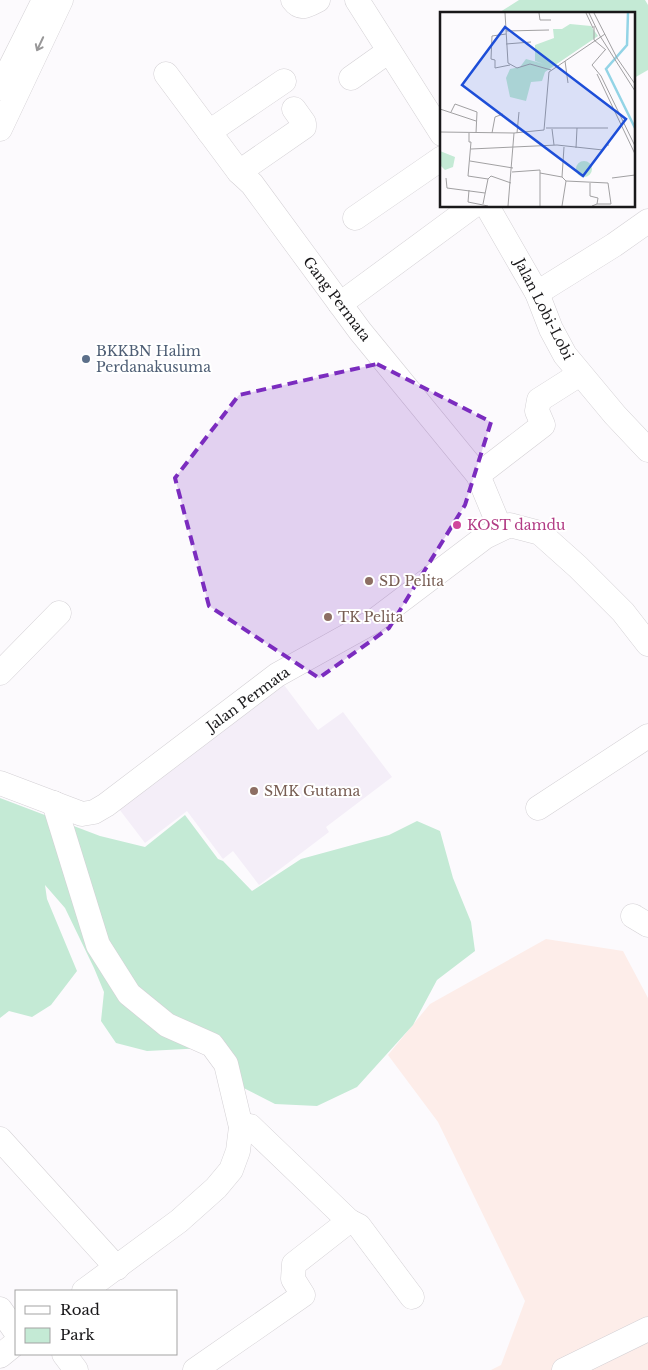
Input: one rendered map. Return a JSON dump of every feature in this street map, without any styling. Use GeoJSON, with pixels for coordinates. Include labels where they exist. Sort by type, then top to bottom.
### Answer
{"type":"FeatureCollection","features":[{"type":"Feature","properties":{"kind":"street"},"geometry":{"type":"LineString","coordinates":[[0,88],[44,0]]}},
{"type":"Feature","properties":{"kind":"street"},"geometry":{"type":"LineString","coordinates":[[1,125],[61,0]]}},
{"type":"Feature","properties":{"kind":"street"},"geometry":{"type":"LineString","coordinates":[[293,0],[298,6],[304,7],[318,0]]}},
{"type":"Feature","properties":{"kind":"street"},"geometry":{"type":"LineString","coordinates":[[357,0],[440,131]]}},
{"type":"Feature","properties":{"kind":"street"},"geometry":{"type":"LineString","coordinates":[[351,78],[389,51]]}},
{"type":"Feature","properties":{"kind":"street","name":"Gang Permata"},"geometry":{"type":"LineString","coordinates":[[166,74],[239,172],[252,184],[340,304],[478,475],[500,528]]}},
{"type":"Feature","properties":{"kind":"street"},"geometry":{"type":"LineString","coordinates":[[209,132],[284,81]]}},
{"type":"Feature","properties":{"kind":"street"},"geometry":{"type":"LineString","coordinates":[[239,172],[304,126],[304,123],[294,109]]}},
{"type":"Feature","properties":{"kind":"street"},"geometry":{"type":"LineString","coordinates":[[355,218],[440,159]]}},
{"type":"Feature","properties":{"kind":"street"},"geometry":{"type":"LineString","coordinates":[[340,304],[470,208]]}},
{"type":"Feature","properties":{"kind":"street","name":"Jalan Lobi-Lobi"},"geometry":{"type":"LineString","coordinates":[[489,208],[537,292],[551,329],[565,355],[648,450]]}},
{"type":"Feature","properties":{"kind":"street"},"geometry":{"type":"LineString","coordinates":[[537,292],[614,245],[648,221]]}},
{"type":"Feature","properties":{"kind":"street"},"geometry":{"type":"LineString","coordinates":[[478,475],[542,425],[537,411],[539,400],[580,374]]}},
{"type":"Feature","properties":{"kind":"street"},"geometry":{"type":"LineString","coordinates":[[500,528],[510,525],[519,526],[540,534],[578,567],[622,612],[648,644]]}},
{"type":"Feature","properties":{"kind":"street","name":"Jalan Permata"},"geometry":{"type":"LineString","coordinates":[[0,783],[82,814],[94,812],[106,805],[277,675],[374,621],[438,571],[500,528]]}},
{"type":"Feature","properties":{"kind":"street"},"geometry":{"type":"LineString","coordinates":[[0,674],[58,613]]}},
{"type":"Feature","properties":{"kind":"street"},"geometry":{"type":"LineString","coordinates":[[538,808],[648,736]]}},
{"type":"Feature","properties":{"kind":"street"},"geometry":{"type":"LineString","coordinates":[[54,803],[98,944],[129,994],[167,1025],[212,1045],[226,1064],[242,1128],[238,1151],[233,1164],[216,1188],[179,1221],[85,1290]]}},
{"type":"Feature","properties":{"kind":"street"},"geometry":{"type":"LineString","coordinates":[[242,1128],[250,1126],[349,1221],[359,1226],[412,1296]]}},
{"type":"Feature","properties":{"kind":"street"},"geometry":{"type":"LineString","coordinates":[[0,1139],[117,1268]]}},
{"type":"Feature","properties":{"kind":"street"},"geometry":{"type":"LineString","coordinates":[[195,1370],[303,1295],[293,1279],[294,1264],[349,1221]]}},
{"type":"Feature","properties":{"kind":"street"},"geometry":{"type":"LineString","coordinates":[[0,1309],[15,1331]]}},
{"type":"Feature","properties":{"kind":"street"},"geometry":{"type":"LineString","coordinates":[[573,1368],[648,1329]]}},
{"type":"Feature","properties":{"kind":"street"},"geometry":{"type":"LineString","coordinates":[[0,1356],[15,1344]]}},
{"type":"Feature","properties":{"kind":"street"},"geometry":{"type":"LineString","coordinates":[[65,1355],[76,1370]]}},
{"type":"Feature","properties":{"kind":"highlighted area"},"geometry":{"type":"Polygon","coordinates":[[[377,364],[491,422],[465,505],[389,628],[319,678],[209,606],[175,478],[239,395],[377,364]]]}},
{"type":"Feature","properties":{"kind":"shaded area","name":"SMK Gutama"},"geometry":{"type":"Polygon","coordinates":[[[281,681],[318,730],[343,712],[392,777],[326,827],[329,832],[259,885],[233,851],[223,859],[187,811],[145,843],[116,805],[281,681]]]}},
{"type":"Feature","properties":{"kind":"shaded area"},"geometry":{"type":"Polygon","coordinates":[[[546,939],[623,951],[648,998],[648,1370],[491,1370],[501,1365],[525,1301],[438,1122],[388,1055],[430,1004],[546,939]]]}},
{"type":"Feature","properties":{"kind":"green space"},"geometry":{"type":"Polygon","coordinates":[[[519,0],[645,0],[648,5],[648,70],[636,77],[636,12],[500,12],[519,0]]]}},
{"type":"Feature","properties":{"kind":"green space"},"geometry":{"type":"Polygon","coordinates":[[[0,798],[100,836],[145,847],[185,815],[218,859],[223,861],[252,891],[301,859],[389,835],[417,821],[440,831],[453,878],[471,922],[475,951],[437,980],[413,1025],[357,1087],[317,1106],[275,1104],[224,1078],[205,1048],[147,1051],[116,1043],[101,1021],[104,992],[94,968],[65,908],[45,885],[47,899],[77,971],[51,1005],[32,1017],[9,1011],[0,1018],[0,798]]]}},
{"type":"Feature","properties":{"kind":"place","name":"BKKBN Halim Perdanakusuma"},"geometry":{"type":"Point","coordinates":[86,359]}},
{"type":"Feature","properties":{"kind":"place","name":"KOST damdu"},"geometry":{"type":"Point","coordinates":[457,525]}},
{"type":"Feature","properties":{"kind":"place","name":"SD Pelita"},"geometry":{"type":"Point","coordinates":[369,581]}},
{"type":"Feature","properties":{"kind":"place","name":"TK Pelita"},"geometry":{"type":"Point","coordinates":[328,617]}},
{"type":"Feature","properties":{"kind":"place","name":"SMK Gutama"},"geometry":{"type":"Point","coordinates":[254,791]}}]}
